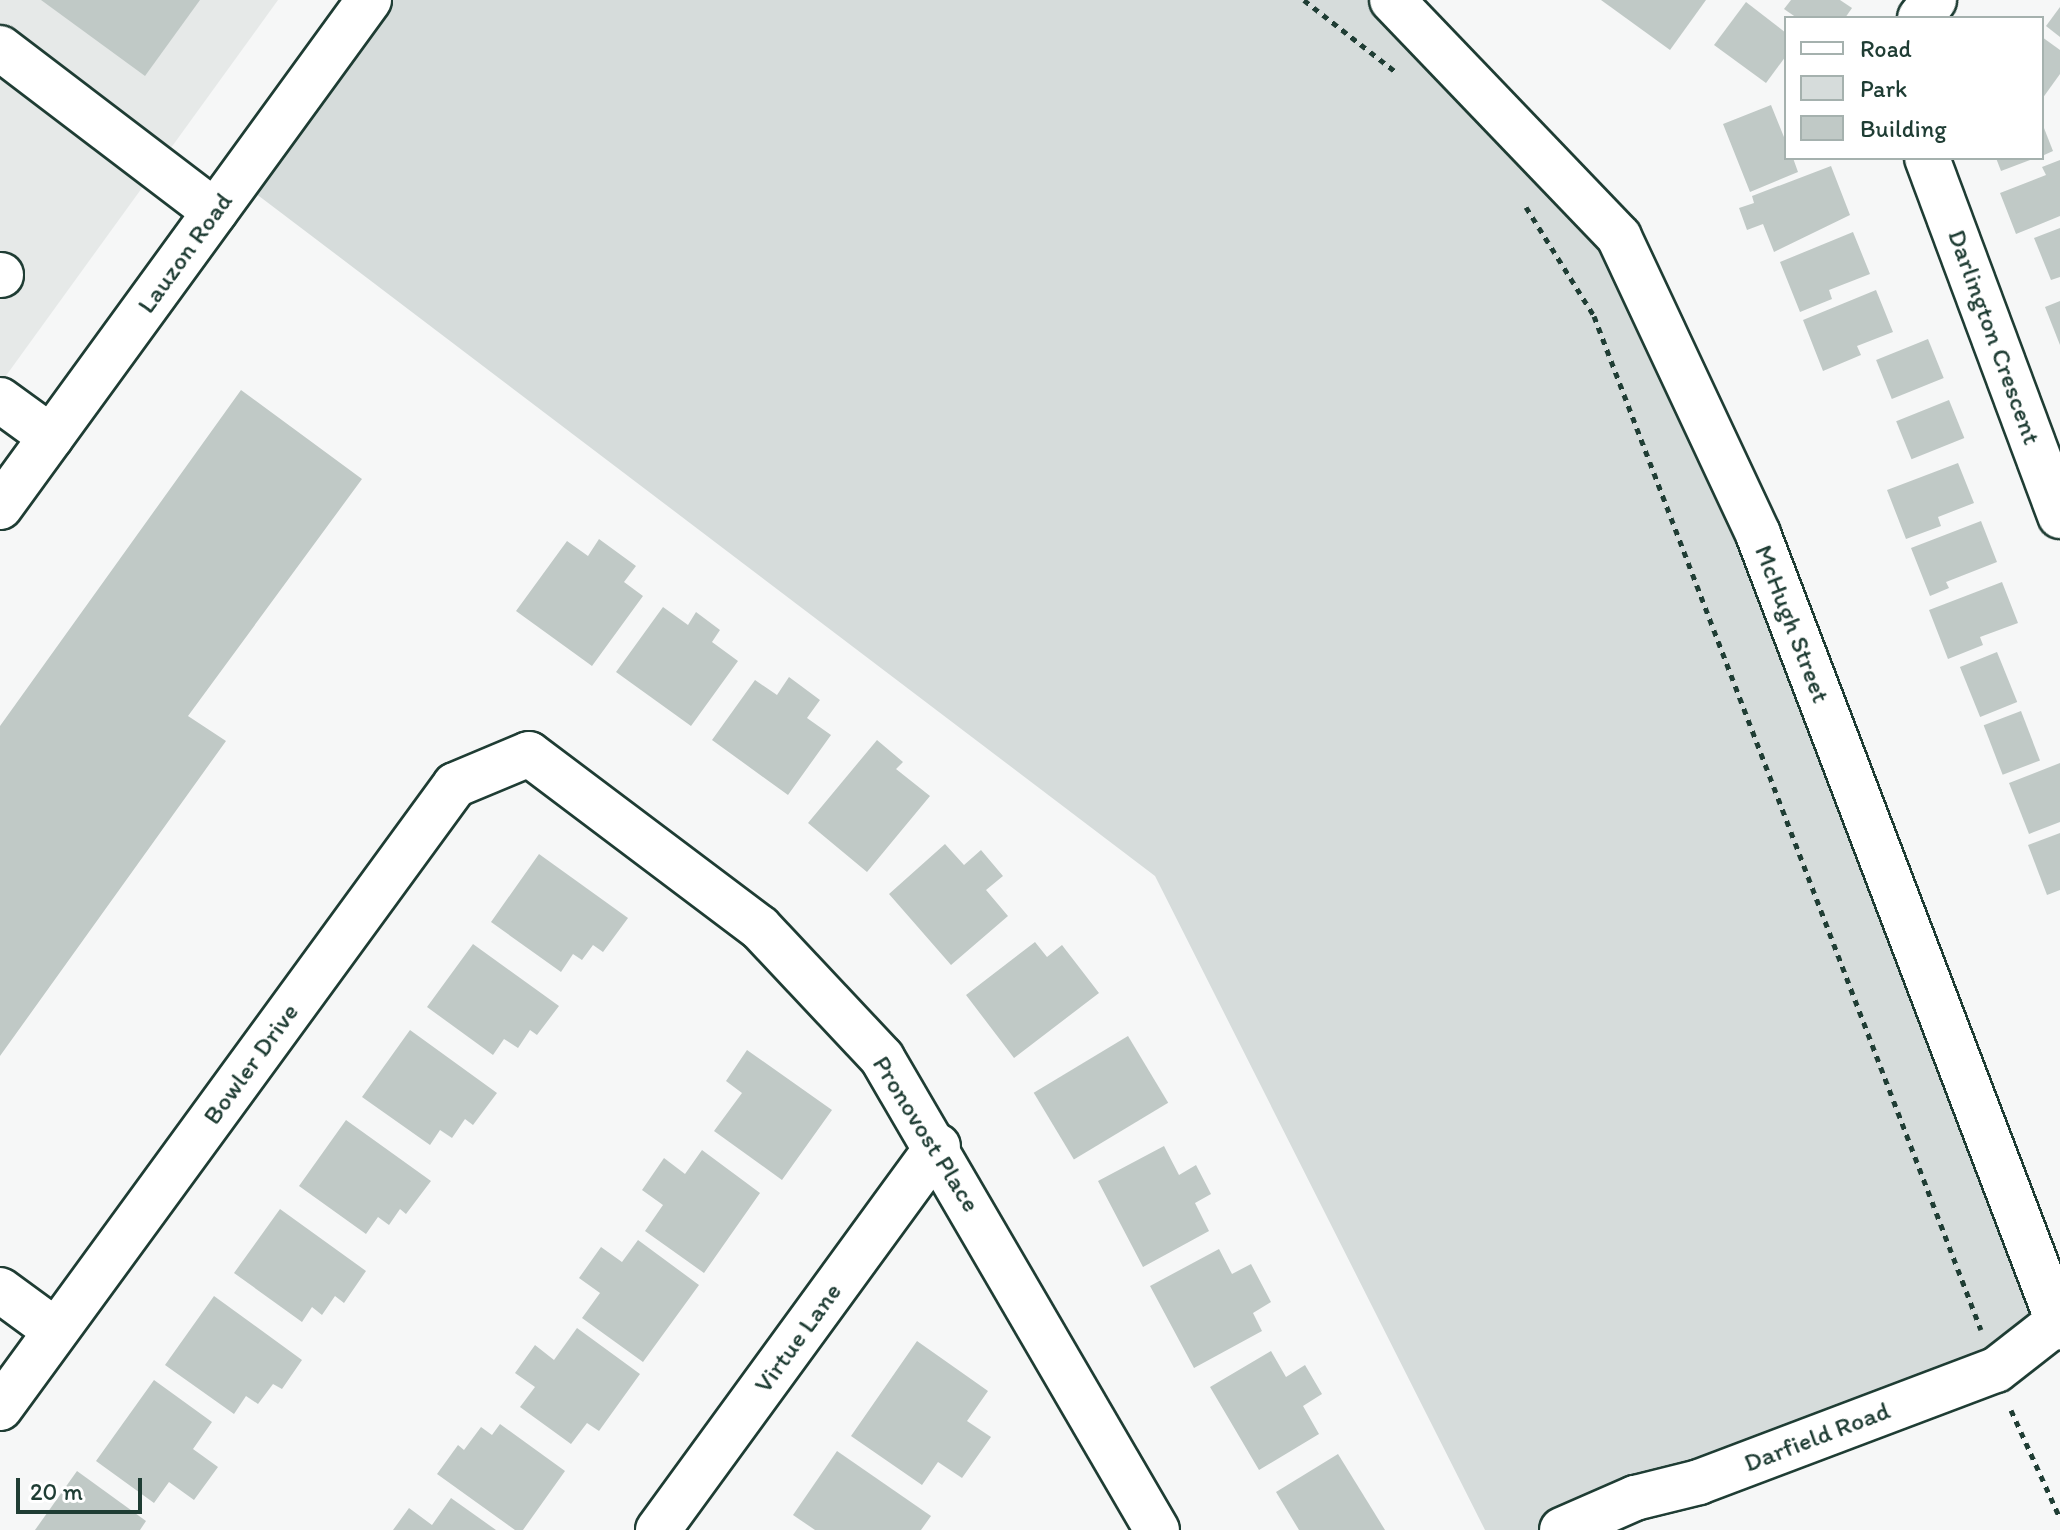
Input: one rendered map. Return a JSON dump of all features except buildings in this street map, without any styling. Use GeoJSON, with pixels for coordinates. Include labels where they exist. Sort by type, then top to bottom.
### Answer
{"type":"FeatureCollection","features":[{"type":"Feature","properties":{"kind":"street","name":"Lauzon Road"},"geometry":{"type":"LineString","coordinates":[[0,507],[369,0]]}},
{"type":"Feature","properties":{"kind":"street","name":"McHugh Street"},"geometry":{"type":"LineString","coordinates":[[1392,0],[1619,237],[1758,534],[2059,1322]]}},
{"type":"Feature","properties":{"kind":"street"},"geometry":{"type":"LineString","coordinates":[[1922,16],[1934,0]]}},
{"type":"Feature","properties":{"kind":"street"},"geometry":{"type":"LineString","coordinates":[[0,48],[215,212]]}},
{"type":"Feature","properties":{"kind":"street","name":"Darlington Crescent"},"geometry":{"type":"LineString","coordinates":[[1928,160],[2060,516]]}},
{"type":"Feature","properties":{"kind":"street"},"geometry":{"type":"LineString","coordinates":[[0,400],[51,437]]}},
{"type":"Feature","properties":{"kind":"street","name":"Pronovost Place"},"geometry":{"type":"LineString","coordinates":[[529,754],[760,928],[882,1058],[938,1146],[1157,1530]]}},
{"type":"Feature","properties":{"kind":"street","name":"Bowler Drive"},"geometry":{"type":"LineString","coordinates":[[0,1408],[455,785],[529,754]]}},
{"type":"Feature","properties":{"kind":"street","name":"Virtue Lane"},"geometry":{"type":"LineString","coordinates":[[658,1530],[938,1146]]}},
{"type":"Feature","properties":{"kind":"street"},"geometry":{"type":"LineString","coordinates":[[0,1290],[56,1331]]}},
{"type":"Feature","properties":{"kind":"street","name":"Darfield Road"},"geometry":{"type":"LineString","coordinates":[[1562,1530],[1635,1498],[1699,1482],[1996,1370],[2059,1322]]}},
{"type":"Feature","properties":{"kind":"path"},"geometry":{"type":"LineString","coordinates":[[1304,0],[1405,79]]}},
{"type":"Feature","properties":{"kind":"path"},"geometry":{"type":"LineString","coordinates":[[1522,200],[1594,316],[1973,1307]]}},
{"type":"Feature","properties":{"kind":"path"},"geometry":{"type":"LineString","coordinates":[[2012,1413],[2060,1518]]}},
{"type":"Feature","properties":{"kind":"shaded area"},"geometry":{"type":"Polygon","coordinates":[[[0,0],[278,0],[0,384],[0,0]]]}},
{"type":"Feature","properties":{"kind":"green space"},"geometry":{"type":"Polygon","coordinates":[[[368,0],[1392,0],[1619,237],[2058,1321],[1563,1530],[1485,1530],[1155,876],[238,180],[368,0]]]}}]}
